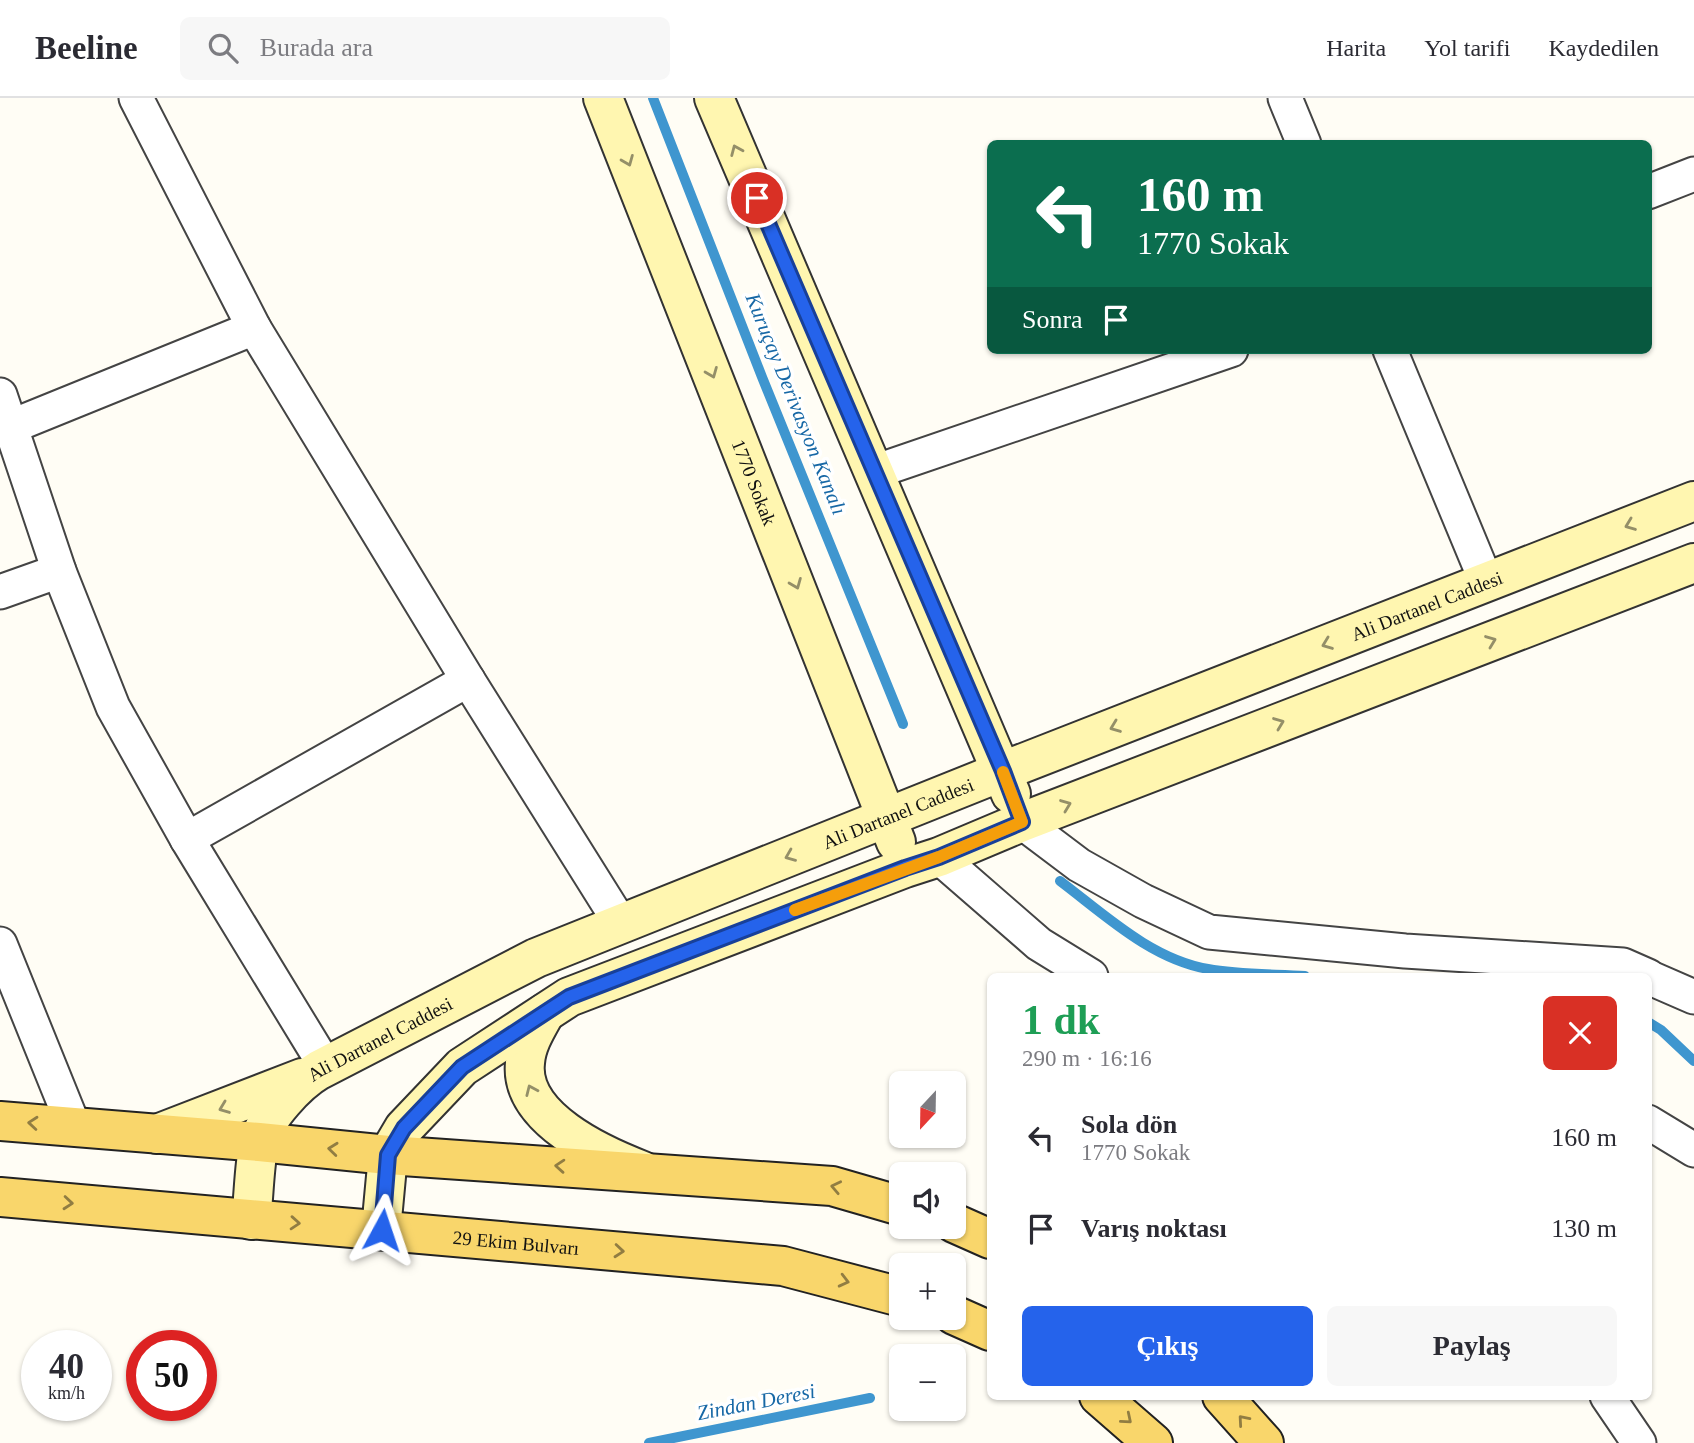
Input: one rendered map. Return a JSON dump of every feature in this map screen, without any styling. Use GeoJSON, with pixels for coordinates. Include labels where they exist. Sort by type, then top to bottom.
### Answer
{"type":"FeatureCollection","features":[{"type":"Feature","properties":{"kind":"main road","name":"1770 Sokak"},"geometry":{"type":"LineString","coordinates":[[603,98],[888,817],[922,862]]}},
{"type":"Feature","properties":{"kind":"main road"},"geometry":{"type":"LineString","coordinates":[[714,98],[1003,771],[1022,822]]}},
{"type":"Feature","properties":{"kind":"main road","name":"Ali Dartanel Caddesi"},"geometry":{"type":"LineString","coordinates":[[260,1142],[278,1108],[318,1071],[537,958],[1003,771],[1694,501]]}},
{"type":"Feature","properties":{"kind":"main road"},"geometry":{"type":"LineString","coordinates":[[382,1230],[388,1155],[404,1128],[462,1067],[569,997],[1694,563]]}},
{"type":"Feature","properties":{"kind":"main road"},"geometry":{"type":"LineString","coordinates":[[545,1013],[528,1046],[524,1066],[527,1085],[536,1100],[547,1115],[572,1137],[643,1171]]}},
{"type":"Feature","properties":{"kind":"main road"},"geometry":{"type":"LineString","coordinates":[[158,1134],[318,1071]]}},
{"type":"Feature","properties":{"kind":"main road"},"geometry":{"type":"LineString","coordinates":[[0,1121],[388,1155],[832,1186],[889,1203]]}},
{"type":"Feature","properties":{"kind":"main road"},"geometry":{"type":"LineString","coordinates":[[251,1220],[260,1142]]}},
{"type":"Feature","properties":{"kind":"main road","name":"29 Ekim Bulvarı"},"geometry":{"type":"LineString","coordinates":[[0,1197],[783,1266],[889,1294]]}},
{"type":"Feature","properties":{"kind":"main road"},"geometry":{"type":"LineString","coordinates":[[966,1228],[987,1238]]}},
{"type":"Feature","properties":{"kind":"main road"},"geometry":{"type":"LineString","coordinates":[[966,1320],[987,1330]]}},
{"type":"Feature","properties":{"kind":"main road"},"geometry":{"type":"LineString","coordinates":[[1104,1400],[1153,1443]]}},
{"type":"Feature","properties":{"kind":"main road"},"geometry":{"type":"LineString","coordinates":[[1226,1400],[1264,1443]]}},
{"type":"Feature","properties":{"kind":"street"},"geometry":{"type":"LineString","coordinates":[[136,98],[254,328],[468,680],[621,924]]}},
{"type":"Feature","properties":{"kind":"street"},"geometry":{"type":"LineString","coordinates":[[1285,98],[1302,140]]}},
{"type":"Feature","properties":{"kind":"street"},"geometry":{"type":"LineString","coordinates":[[1652,190],[1694,174]]}},
{"type":"Feature","properties":{"kind":"street"},"geometry":{"type":"LineString","coordinates":[[10,427],[254,328]]}},
{"type":"Feature","properties":{"kind":"street"},"geometry":{"type":"LineString","coordinates":[[874,472],[1219,354]]}},
{"type":"Feature","properties":{"kind":"street"},"geometry":{"type":"LineString","coordinates":[[1392,354],[1486,581]]}},
{"type":"Feature","properties":{"kind":"street"},"geometry":{"type":"LineString","coordinates":[[0,396],[59,571],[113,707],[187,839],[284,999],[318,1071]]}},
{"type":"Feature","properties":{"kind":"street"},"geometry":{"type":"LineString","coordinates":[[0,592],[59,571]]}},
{"type":"Feature","properties":{"kind":"street"},"geometry":{"type":"LineString","coordinates":[[187,839],[468,680]]}},
{"type":"Feature","properties":{"kind":"street"},"geometry":{"type":"LineString","coordinates":[[1022,822],[1079,865],[1143,901],[1209,932],[1405,951],[1623,965],[1640,973]]}},
{"type":"Feature","properties":{"kind":"street"},"geometry":{"type":"LineString","coordinates":[[922,862],[1039,944],[1086,973]]}},
{"type":"Feature","properties":{"kind":"street"},"geometry":{"type":"LineString","coordinates":[[0,944],[74,1126]]}},
{"type":"Feature","properties":{"kind":"street"},"geometry":{"type":"LineString","coordinates":[[1652,979],[1694,997]]}},
{"type":"Feature","properties":{"kind":"street"},"geometry":{"type":"LineString","coordinates":[[1652,1124],[1694,1150]]}},
{"type":"Feature","properties":{"kind":"street"},"geometry":{"type":"LineString","coordinates":[[1610,1400],[1639,1443]]}},
{"type":"Feature","properties":{"kind":"waterway","name":"Kuruçay Derivasyon Kanalı"},"geometry":{"type":"LineString","coordinates":[[653,98],[762,377],[903,724]]}},
{"type":"Feature","properties":{"kind":"waterway","name":"Kuruçay Derivasyon Kanalı"},"geometry":{"type":"LineString","coordinates":[[1060,881],[1130,934],[1167,956],[1208,969],[1250,973]]}},
{"type":"Feature","properties":{"kind":"waterway","name":"Kuruçay Derivasyon Kanalı"},"geometry":{"type":"LineString","coordinates":[[1652,1024],[1694,1061]]}},
{"type":"Feature","properties":{"kind":"waterway","name":"Zindan Deresi"},"geometry":{"type":"LineString","coordinates":[[649,1443],[870,1398]]}},
{"type":"Feature","properties":{"kind":"slow traffic"},"geometry":{"type":"LineString","coordinates":[[795,910],[939,857],[1022,822],[1003,772]]}},
{"type":"Feature","properties":{"kind":"route"},"geometry":{"type":"LineString","coordinates":[[382,1230],[388,1155],[404,1128],[462,1067],[569,997],[939,857],[1022,822],[1003,771],[757,198]]}}]}
